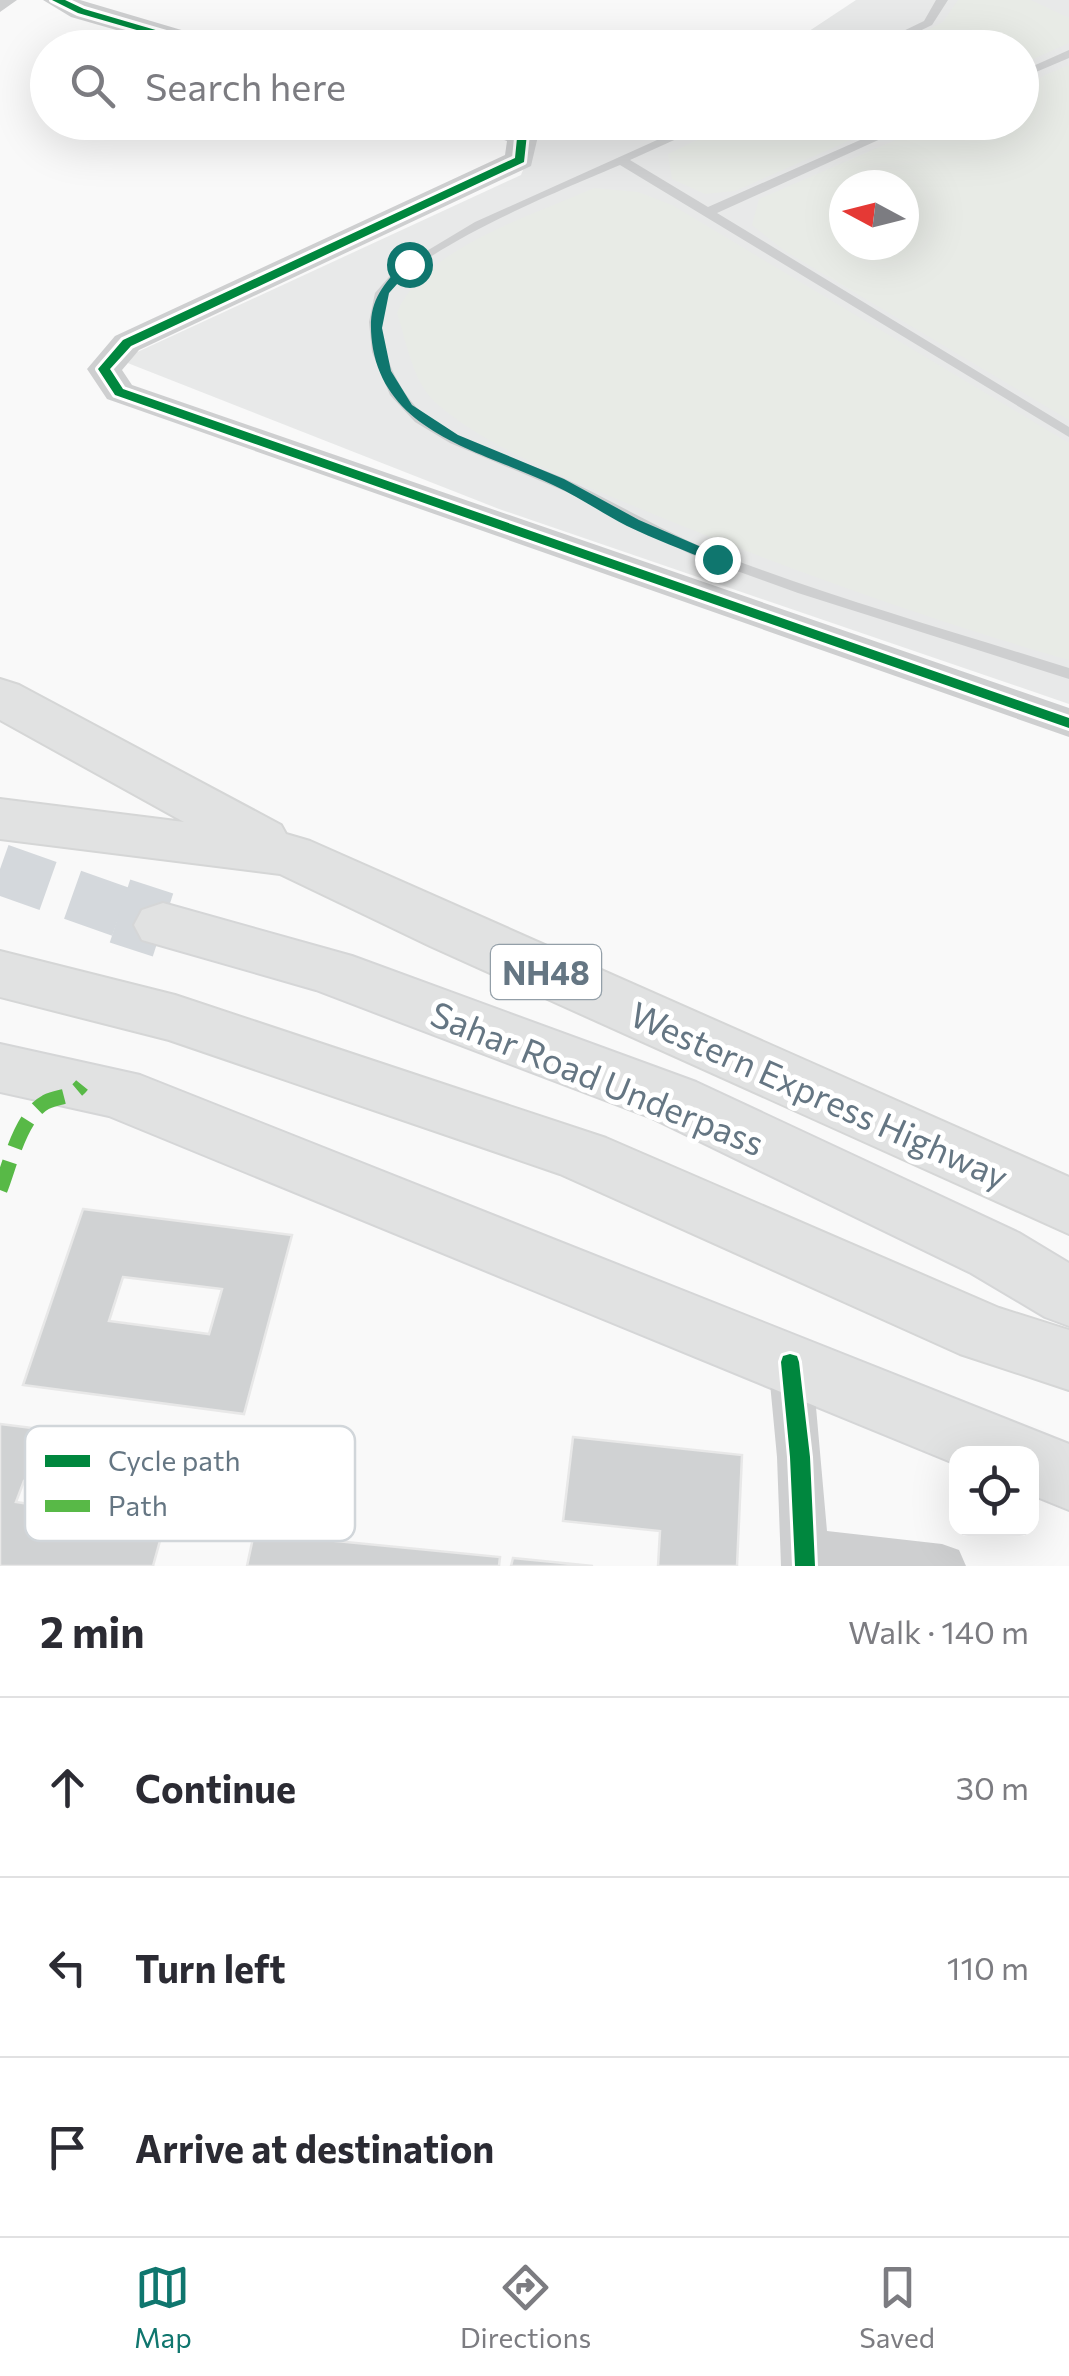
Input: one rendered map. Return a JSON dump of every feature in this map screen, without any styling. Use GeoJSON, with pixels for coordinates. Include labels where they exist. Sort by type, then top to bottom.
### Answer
{"type":"FeatureCollection","features":[{"type":"Feature","properties":{"kind":"main road"},"geometry":{"type":"LineString","coordinates":[[0,697],[290,855]]}},
{"type":"Feature","properties":{"kind":"main road","name":"Western Express Highway"},"geometry":{"type":"LineString","coordinates":[[0,818],[290,855],[1069,1208]]}},
{"type":"Feature","properties":{"kind":"main road","name":"Sahar Road Underpass"},"geometry":{"type":"LineString","coordinates":[[163,925],[332,972],[674,1100],[996,1253],[1069,1298]]}},
{"type":"Feature","properties":{"kind":"main road"},"geometry":{"type":"LineString","coordinates":[[0,974],[175,1018],[584,1156],[984,1333],[1069,1360]]}},
{"type":"Feature","properties":{"kind":"main road"},"geometry":{"type":"LineString","coordinates":[[0,1068],[118,1094],[993,1446]]}},
{"type":"Feature","properties":{"kind":"main road"},"geometry":{"type":"LineString","coordinates":[[984,1333],[1069,1383]]}},
{"type":"Feature","properties":{"kind":"main road"},"geometry":{"type":"LineString","coordinates":[[1039,1465],[1069,1477]]}},
{"type":"Feature","properties":{"kind":"street"},"geometry":{"type":"LineString","coordinates":[[0,5],[6,0]]}},
{"type":"Feature","properties":{"kind":"street"},"geometry":{"type":"LineString","coordinates":[[57,0],[81,12],[146,30]]}},
{"type":"Feature","properties":{"kind":"street"},"geometry":{"type":"LineString","coordinates":[[522,140],[520,160],[127,343],[104,369],[119,392],[1069,723]]}},
{"type":"Feature","properties":{"kind":"street"},"geometry":{"type":"LineString","coordinates":[[790,1362],[804,1558],[942,1566]]}},
{"type":"Feature","properties":{"kind":"lane"},"geometry":{"type":"LineString","coordinates":[[913,30],[928,23],[942,0]]}},
{"type":"Feature","properties":{"kind":"lane"},"geometry":{"type":"LineString","coordinates":[[1039,67],[1069,54]]}},
{"type":"Feature","properties":{"kind":"lane"},"geometry":{"type":"LineString","coordinates":[[669,140],[458,234],[409,264],[382,292],[376,328],[384,371],[407,407],[453,438],[559,482],[634,523],[717,559],[1069,674]]}},
{"type":"Feature","properties":{"kind":"lane"},"geometry":{"type":"LineString","coordinates":[[707,212],[871,140]]}},
{"type":"Feature","properties":{"kind":"lane"},"geometry":{"type":"LineString","coordinates":[[623,161],[1069,433]]}},
{"type":"Feature","properties":{"kind":"shaded area"},"geometry":{"type":"Polygon","coordinates":[[[856,0],[1069,0],[1069,704],[499,509],[120,360],[521,175],[535,140],[1039,140],[1039,30],[811,30],[856,0]]]}},
{"type":"Feature","properties":{"kind":"shaded area"},"geometry":{"type":"Polygon","coordinates":[[[958,0],[1031,0],[1069,18],[1069,43],[1039,56],[1039,30],[927,30],[943,22],[958,0]]]}},
{"type":"Feature","properties":{"kind":"shaded area"},"geometry":{"type":"Polygon","coordinates":[[[1069,65],[1069,420],[785,251],[752,225],[759,199],[896,140],[1039,140],[1039,78],[1069,65]]]}},
{"type":"Feature","properties":{"kind":"shaded area"},"geometry":{"type":"Polygon","coordinates":[[[697,140],[850,140],[735,191],[705,194],[672,179],[668,154],[697,140]]]}},
{"type":"Feature","properties":{"kind":"shaded area"},"geometry":{"type":"Polygon","coordinates":[[[594,188],[638,192],[672,205],[1069,443],[1069,660],[900,607],[678,524],[526,459],[478,434],[436,403],[416,373],[397,313],[410,290],[454,252],[594,188]]]}},
{"type":"Feature","properties":{"kind":"building"},"geometry":{"type":"Polygon","coordinates":[[[83,1209],[292,1235],[244,1414],[23,1385],[83,1209]],[[123,1277],[109,1321],[209,1334],[222,1289],[123,1277]]]}},
{"type":"Feature","properties":{"kind":"building"},"geometry":{"type":"Polygon","coordinates":[[[0,1424],[25,1427],[25,1481],[16,1502],[25,1503],[25,1541],[160,1541],[153,1566],[0,1566],[0,1424]]]}},
{"type":"Feature","properties":{"kind":"building"},"geometry":{"type":"Polygon","coordinates":[[[573,1437],[742,1455],[737,1566],[658,1566],[660,1531],[563,1521],[573,1437]]]}},
{"type":"Feature","properties":{"kind":"building"},"geometry":{"type":"Polygon","coordinates":[[[252,1541],[336,1541],[500,1557],[499,1566],[247,1566],[252,1541]]]}},
{"type":"Feature","properties":{"kind":"building"},"geometry":{"type":"Polygon","coordinates":[[[513,1558],[593,1566],[511,1566],[513,1558]]]}},
{"type":"Feature","properties":{"kind":"tunnel"},"geometry":{"type":"LineString","coordinates":[[0,869],[127,914]]}},
{"type":"Feature","properties":{"kind":"tunnel"},"geometry":{"type":"LineString","coordinates":[[120,911],[163,925]]}},
{"type":"Feature","properties":{"kind":"marked path"},"geometry":{"type":"LineString","coordinates":[[0,1190],[36,1110],[48,1101],[73,1095],[82,1085]]}},
{"type":"Feature","properties":{"kind":"cycle path"},"geometry":{"type":"LineString","coordinates":[[57,0],[148,30]]}},
{"type":"Feature","properties":{"kind":"cycle path"},"geometry":{"type":"LineString","coordinates":[[522,140],[520,160],[127,343],[104,369],[119,392],[1069,723]]}},
{"type":"Feature","properties":{"kind":"cycle path"},"geometry":{"type":"LineString","coordinates":[[790,1362],[800,1457],[805,1566]]}},
{"type":"Feature","properties":{"kind":"route"},"geometry":{"type":"LineString","coordinates":[[409,264],[382,292],[376,328],[384,371],[407,407],[453,438],[559,482],[634,523],[717,559]]}}]}
